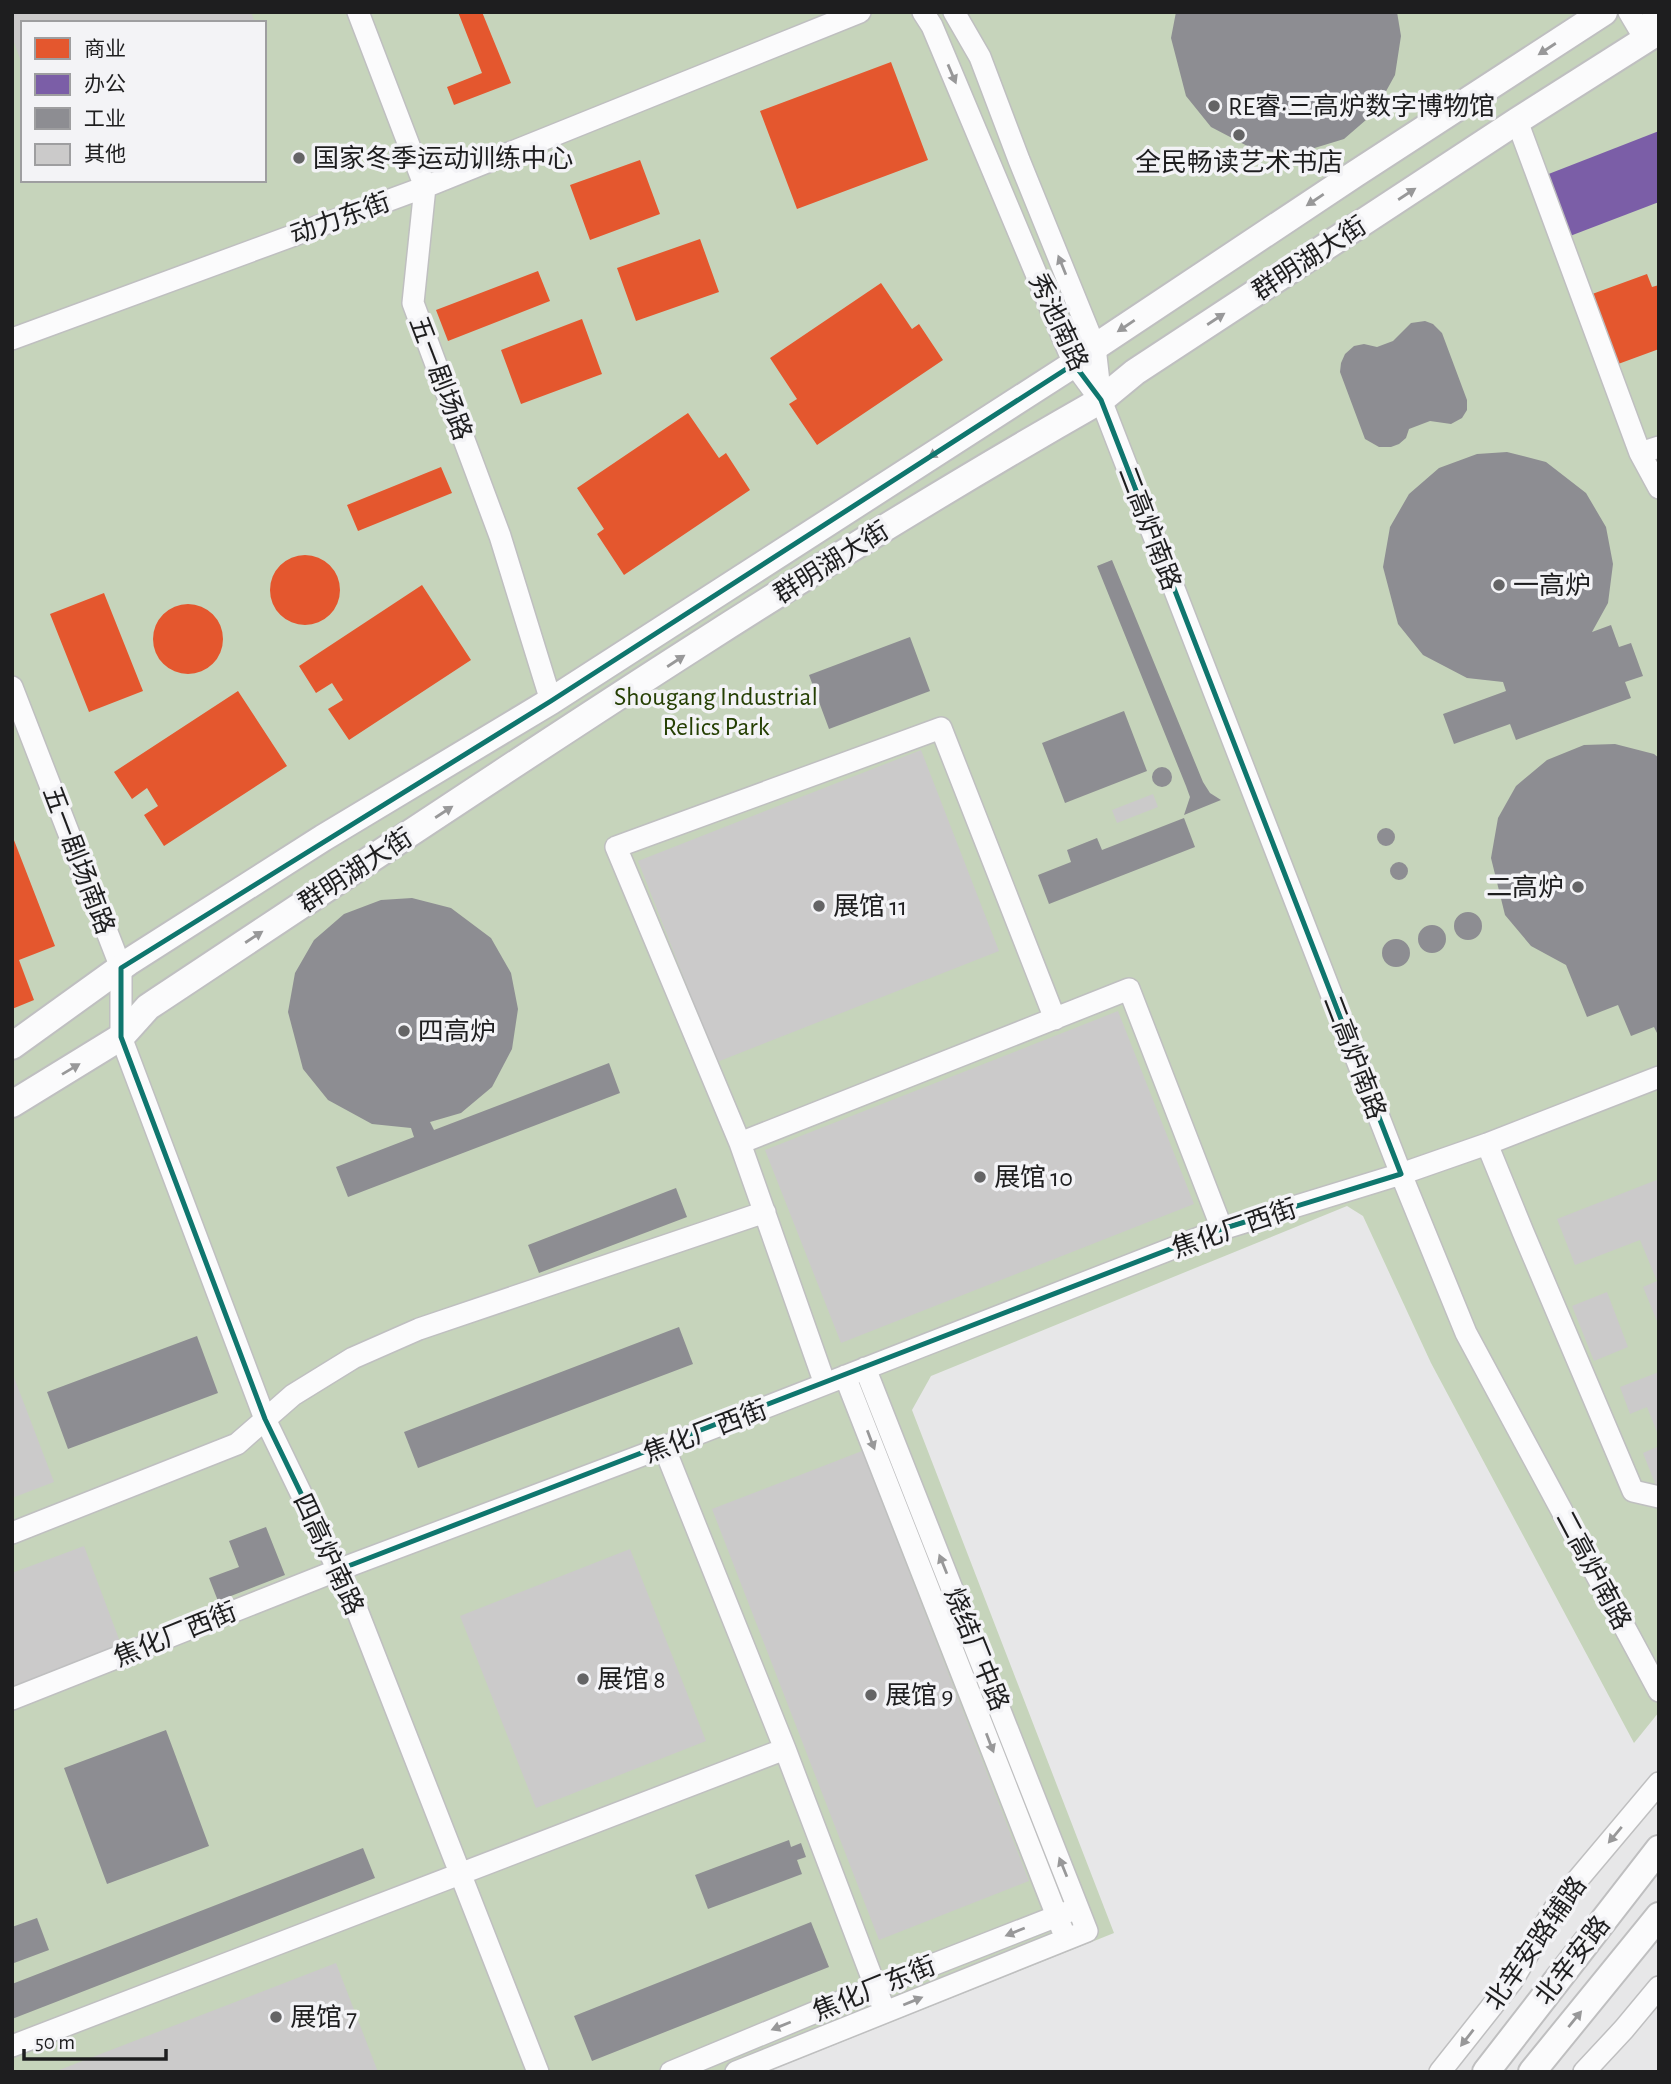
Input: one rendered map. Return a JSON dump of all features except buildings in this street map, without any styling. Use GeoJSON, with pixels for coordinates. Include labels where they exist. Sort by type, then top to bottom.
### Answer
{"type":"FeatureCollection","features":[{"type":"Feature","properties":{"kind":"main road","name":"群明湖大街"},"geometry":{"type":"LineString","coordinates":[[12,1046],[121,968],[323,838],[551,701],[1074,364],[1095,347],[1355,174],[1604,12]]}},
{"type":"Feature","properties":{"kind":"main road","name":"群明湖大街"},"geometry":{"type":"LineString","coordinates":[[12,1104],[121,1037],[148,1007],[564,733],[849,549],[1101,400],[1135,372],[1654,31]]}},
{"type":"Feature","properties":{"kind":"main road","name":"北辛安路"},"geometry":{"type":"LineString","coordinates":[[1486,2072],[1659,1849]]}},
{"type":"Feature","properties":{"kind":"main road","name":"北辛安路"},"geometry":{"type":"LineString","coordinates":[[1532,2072],[1659,1916]]}},
{"type":"Feature","properties":{"kind":"street","name":"五一剧场路"},"geometry":{"type":"LineString","coordinates":[[358,12],[425,187],[412,303],[500,536],[551,701]]}},
{"type":"Feature","properties":{"kind":"street","name":"动力东街"},"geometry":{"type":"LineString","coordinates":[[12,339],[425,187],[860,12]]}},
{"type":"Feature","properties":{"kind":"street","name":"秀池南路"},"geometry":{"type":"LineString","coordinates":[[923,12],[932,26],[1074,364],[1101,400]]}},
{"type":"Feature","properties":{"kind":"street","name":"秀池南路"},"geometry":{"type":"LineString","coordinates":[[954,12],[980,57],[1095,347],[1101,400]]}},
{"type":"Feature","properties":{"kind":"street"},"geometry":{"type":"LineString","coordinates":[[1629,12],[1654,31]]}},
{"type":"Feature","properties":{"kind":"street"},"geometry":{"type":"LineString","coordinates":[[1653,12],[1654,31]]}},
{"type":"Feature","properties":{"kind":"street"},"geometry":{"type":"LineString","coordinates":[[1517,121],[1649,450],[1659,488]]}},
{"type":"Feature","properties":{"kind":"street","name":"二高炉南路"},"geometry":{"type":"LineString","coordinates":[[1101,400],[1401,1174],[1466,1333],[1659,1691]]}},
{"type":"Feature","properties":{"kind":"street","name":"五一剧场南路"},"geometry":{"type":"LineString","coordinates":[[12,687],[121,968],[121,1037]]}},
{"type":"Feature","properties":{"kind":"street"},"geometry":{"type":"LineString","coordinates":[[825,1384],[740,1143],[616,847],[941,727],[1055,1019]]}},
{"type":"Feature","properties":{"kind":"street"},"geometry":{"type":"LineString","coordinates":[[740,1143],[1129,989],[1222,1229]]}},
{"type":"Feature","properties":{"kind":"street","name":"四高炉南路"},"geometry":{"type":"LineString","coordinates":[[121,1037],[265,1419],[355,1605],[538,2072]]}},
{"type":"Feature","properties":{"kind":"street","name":"焦化厂西街"},"geometry":{"type":"LineString","coordinates":[[12,1699],[338,1570],[664,1447],[1222,1229],[1488,1144],[1659,1077]]}},
{"type":"Feature","properties":{"kind":"street"},"geometry":{"type":"LineString","coordinates":[[1488,1144],[1633,1491],[1659,1497]]}},
{"type":"Feature","properties":{"kind":"street"},"geometry":{"type":"LineString","coordinates":[[12,1532],[237,1444],[293,1395],[353,1358],[419,1329],[765,1212]]}},
{"type":"Feature","properties":{"kind":"street","name":"烧结厂中路"},"geometry":{"type":"LineString","coordinates":[[865,1368],[1087,1931]]}},
{"type":"Feature","properties":{"kind":"street","name":"烧结厂中路"},"geometry":{"type":"LineString","coordinates":[[845,1377],[1066,1939]]}},
{"type":"Feature","properties":{"kind":"street"},"geometry":{"type":"LineString","coordinates":[[664,1447],[785,1749],[885,2012]]}},
{"type":"Feature","properties":{"kind":"street"},"geometry":{"type":"LineString","coordinates":[[12,2046],[785,1749]]}},
{"type":"Feature","properties":{"kind":"street","name":"北辛安路辅路"},"geometry":{"type":"LineString","coordinates":[[1440,2072],[1512,1980],[1558,1903],[1659,1783]]}},
{"type":"Feature","properties":{"kind":"street","name":"焦化厂东街"},"geometry":{"type":"LineString","coordinates":[[671,2072],[876,1987],[1079,1908]]}},
{"type":"Feature","properties":{"kind":"street","name":"焦化厂东街"},"geometry":{"type":"LineString","coordinates":[[736,2072],[1087,1931]]}},
{"type":"Feature","properties":{"kind":"street"},"geometry":{"type":"LineString","coordinates":[[1584,2072],[1659,1987]]}},
{"type":"Feature","properties":{"kind":"highlighted area"},"geometry":{"type":"Polygon","coordinates":[[[1074,364],[1101,400],[1401,1174],[1222,1229],[338,1570],[265,1419],[121,1037],[121,968],[551,701],[1074,364]]]}},
{"type":"Feature","properties":{"kind":"green space","name":"Shougang Industrial Relics Park"},"geometry":{"type":"Polygon","coordinates":[[[12,12],[1659,12],[1659,1712],[1634,1743],[1431,1363],[1363,1216],[1347,1206],[931,1376],[912,1410],[1114,1933],[767,2072],[12,2072],[12,12]]]}},
{"type":"Feature","properties":{"kind":"place","name":"RE睿·三高炉数字博物馆"},"geometry":{"type":"Point","coordinates":[1214,106]}},
{"type":"Feature","properties":{"kind":"place","name":"全民畅读艺术书店"},"geometry":{"type":"Point","coordinates":[1239,135]}},
{"type":"Feature","properties":{"kind":"place","name":"国家冬季运动训练中心"},"geometry":{"type":"Point","coordinates":[299,158]}},
{"type":"Feature","properties":{"kind":"place","name":"一高炉"},"geometry":{"type":"Point","coordinates":[1499,585]}},
{"type":"Feature","properties":{"kind":"place","name":"二高炉"},"geometry":{"type":"Point","coordinates":[1578,887]}},
{"type":"Feature","properties":{"kind":"place","name":"展馆 11"},"geometry":{"type":"Point","coordinates":[819,906]}},
{"type":"Feature","properties":{"kind":"place","name":"四高炉"},"geometry":{"type":"Point","coordinates":[404,1031]}},
{"type":"Feature","properties":{"kind":"place","name":"展馆 10"},"geometry":{"type":"Point","coordinates":[980,1177]}},
{"type":"Feature","properties":{"kind":"place","name":"展馆 8"},"geometry":{"type":"Point","coordinates":[583,1679]}},
{"type":"Feature","properties":{"kind":"place","name":"展馆 9"},"geometry":{"type":"Point","coordinates":[871,1695]}},
{"type":"Feature","properties":{"kind":"place","name":"展馆 7"},"geometry":{"type":"Point","coordinates":[276,2017]}}]}
